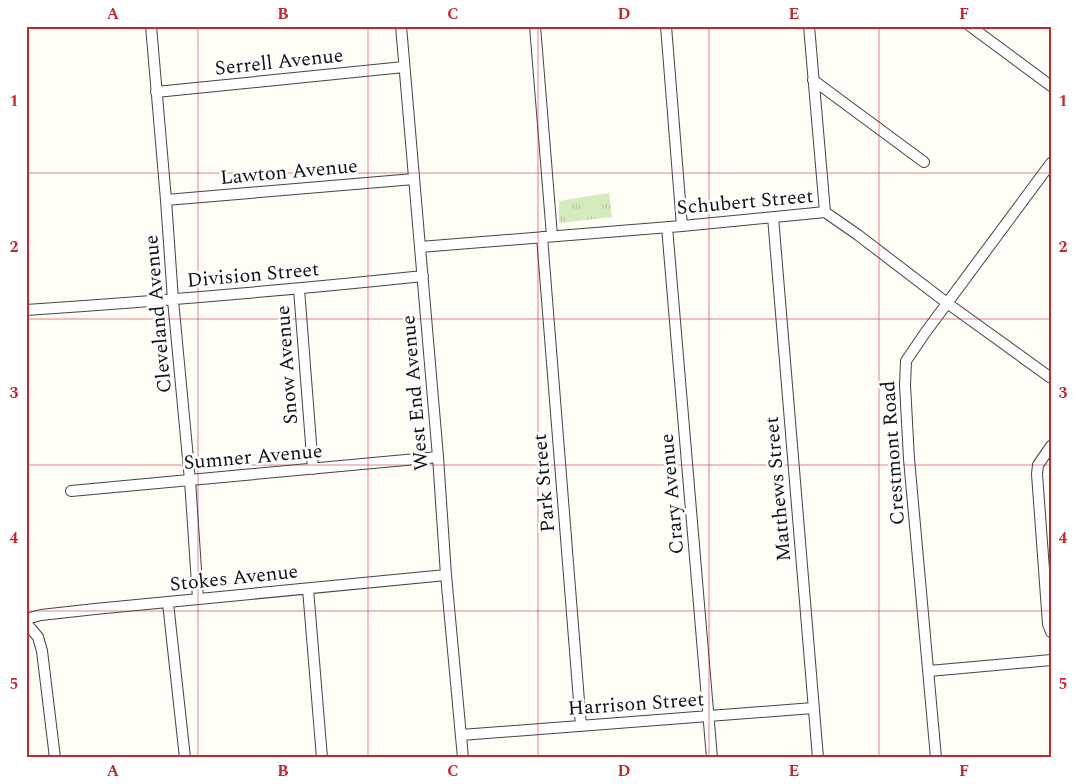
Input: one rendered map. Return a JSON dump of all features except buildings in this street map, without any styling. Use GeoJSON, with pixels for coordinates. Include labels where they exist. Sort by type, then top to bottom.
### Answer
{"type":"FeatureCollection","features":[{"type":"Feature","properties":{"kind":"street","name":"Cleveland Avenue"},"geometry":{"type":"LineString","coordinates":[[151,26],[173,300],[190,480],[198,599]]}},
{"type":"Feature","properties":{"kind":"street","name":"West End Avenue"},"geometry":{"type":"LineString","coordinates":[[401,26],[463,758]]}},
{"type":"Feature","properties":{"kind":"street","name":"Park Street"},"geometry":{"type":"LineString","coordinates":[[535,26],[547,237],[580,726]]}},
{"type":"Feature","properties":{"kind":"street"},"geometry":{"type":"LineString","coordinates":[[666,26],[682,226]]}},
{"type":"Feature","properties":{"kind":"street"},"geometry":{"type":"LineString","coordinates":[[809,26],[824,212]]}},
{"type":"Feature","properties":{"kind":"street"},"geometry":{"type":"LineString","coordinates":[[970,26],[1051,86]]}},
{"type":"Feature","properties":{"kind":"street","name":"Serrell Avenue"},"geometry":{"type":"LineString","coordinates":[[156,92],[404,67]]}},
{"type":"Feature","properties":{"kind":"street"},"geometry":{"type":"LineString","coordinates":[[813,80],[924,162]]}},
{"type":"Feature","properties":{"kind":"street","name":"Crestmont Road"},"geometry":{"type":"LineString","coordinates":[[936,758],[909,458],[904,370],[906,361],[925,333],[1051,163]]}},
{"type":"Feature","properties":{"kind":"street","name":"Lawton Avenue"},"geometry":{"type":"LineString","coordinates":[[166,200],[414,178]]}},
{"type":"Feature","properties":{"kind":"street","name":"Schubert Street"},"geometry":{"type":"LineString","coordinates":[[420,247],[682,226],[824,212],[858,235],[947,303],[1051,378]]}},
{"type":"Feature","properties":{"kind":"street","name":"Matthews Street"},"geometry":{"type":"LineString","coordinates":[[773,217],[818,758]]}},
{"type":"Feature","properties":{"kind":"street","name":"Crary Avenue"},"geometry":{"type":"LineString","coordinates":[[667,227],[712,758]]}},
{"type":"Feature","properties":{"kind":"street","name":"Division Street"},"geometry":{"type":"LineString","coordinates":[[26,310],[173,300],[423,276]]}},
{"type":"Feature","properties":{"kind":"street","name":"Snow Avenue"},"geometry":{"type":"LineString","coordinates":[[299,289],[313,469]]}},
{"type":"Feature","properties":{"kind":"street"},"geometry":{"type":"LineString","coordinates":[[1051,446],[1038,466],[1038,474],[1048,624],[1051,632]]}},
{"type":"Feature","properties":{"kind":"street","name":"Sumner Avenue"},"geometry":{"type":"LineString","coordinates":[[71,491],[438,457]]}},
{"type":"Feature","properties":{"kind":"street","name":"Stokes Avenue"},"geometry":{"type":"LineString","coordinates":[[26,619],[41,615],[446,575]]}},
{"type":"Feature","properties":{"kind":"street"},"geometry":{"type":"LineString","coordinates":[[308,589],[322,758]]}},
{"type":"Feature","properties":{"kind":"street"},"geometry":{"type":"LineString","coordinates":[[168,602],[184,758]]}},
{"type":"Feature","properties":{"kind":"street"},"geometry":{"type":"LineString","coordinates":[[26,623],[38,637],[42,651],[55,758]]}},
{"type":"Feature","properties":{"kind":"street"},"geometry":{"type":"LineString","coordinates":[[929,671],[1051,660]]}},
{"type":"Feature","properties":{"kind":"street","name":"Harrison Street"},"geometry":{"type":"LineString","coordinates":[[461,735],[813,708]]}},
{"type":"Feature","properties":{"kind":"green space"},"geometry":{"type":"Polygon","coordinates":[[[609,193],[612,217],[559,223],[559,201],[609,193]]]}}]}
